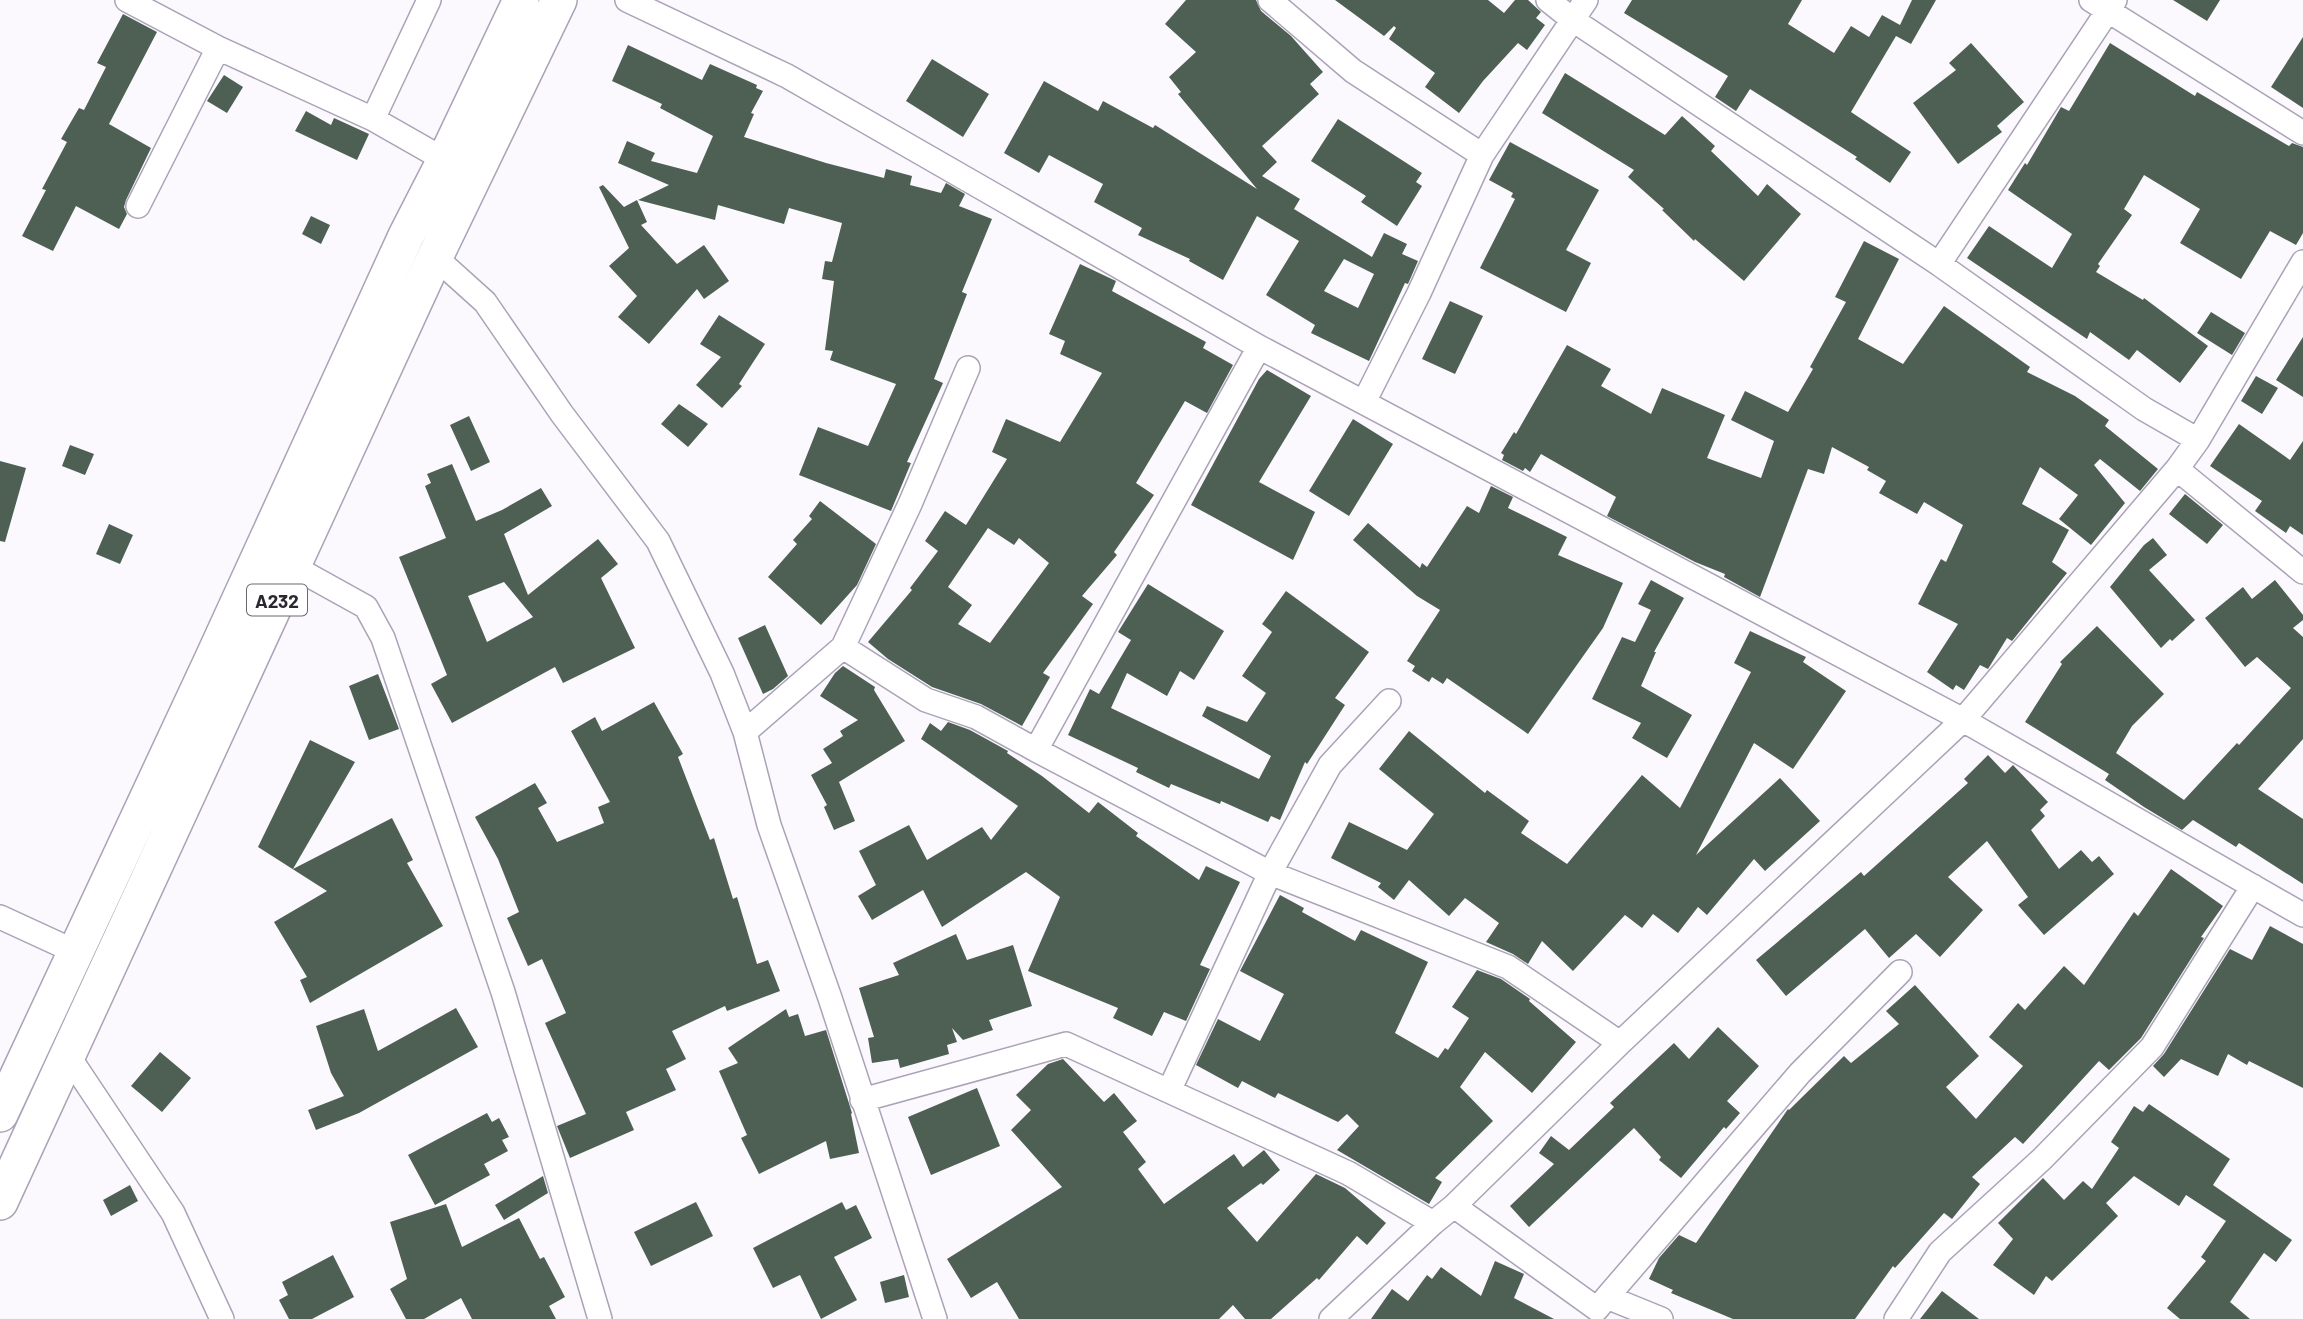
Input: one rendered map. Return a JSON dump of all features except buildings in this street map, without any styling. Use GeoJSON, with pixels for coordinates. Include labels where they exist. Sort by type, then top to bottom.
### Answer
{"type":"FeatureCollection","features":[{"type":"Feature","properties":{"kind":"highway","name":"A232"},"geometry":{"type":"LineString","coordinates":[[0,1202],[69,1057],[406,236],[521,0]]}},
{"type":"Feature","properties":{"kind":"highway","name":"A232"},"geometry":{"type":"LineString","coordinates":[[0,1114],[76,952],[227,667],[292,566],[435,257],[559,0]]}},
{"type":"Feature","properties":{"kind":"street"},"geometry":{"type":"LineString","coordinates":[[127,0],[218,48],[373,118],[445,160]]}},
{"type":"Feature","properties":{"kind":"street"},"geometry":{"type":"LineString","coordinates":[[373,118],[429,0]]}},
{"type":"Feature","properties":{"kind":"street"},"geometry":{"type":"LineString","coordinates":[[627,0],[787,76],[1259,347],[1964,720],[2303,915]]}},
{"type":"Feature","properties":{"kind":"street"},"geometry":{"type":"LineString","coordinates":[[1270,0],[1353,71],[1482,155]]}},
{"type":"Feature","properties":{"kind":"street"},"geometry":{"type":"LineString","coordinates":[[1548,0],[1573,20],[1939,264],[2144,409],[2198,440]]}},
{"type":"Feature","properties":{"kind":"street"},"geometry":{"type":"LineString","coordinates":[[1364,402],[1419,293],[1482,155],[1586,0]]}},
{"type":"Feature","properties":{"kind":"street"},"geometry":{"type":"LineString","coordinates":[[1939,264],[2105,3],[2303,133]]}},
{"type":"Feature","properties":{"kind":"street"},"geometry":{"type":"LineString","coordinates":[[138,206],[218,48]]}},
{"type":"Feature","properties":{"kind":"street"},"geometry":{"type":"LineString","coordinates":[[435,257],[485,302],[562,414],[658,541],[722,673],[746,732],[769,825],[830,998],[935,1319]]}},
{"type":"Feature","properties":{"kind":"street"},"geometry":{"type":"LineString","coordinates":[[1331,1319],[1454,1206],[1620,1043],[1964,720],[2177,469],[2198,440],[2303,262]]}},
{"type":"Feature","properties":{"kind":"street"},"geometry":{"type":"LineString","coordinates":[[1036,750],[1259,347]]}},
{"type":"Feature","properties":{"kind":"street"},"geometry":{"type":"LineString","coordinates":[[746,732],[843,648],[910,504],[968,368]]}},
{"type":"Feature","properties":{"kind":"street"},"geometry":{"type":"LineString","coordinates":[[2177,469],[2303,572]]}},
{"type":"Feature","properties":{"kind":"street"},"geometry":{"type":"LineString","coordinates":[[292,566],[366,607],[383,638],[503,992],[600,1319]]}},
{"type":"Feature","properties":{"kind":"street"},"geometry":{"type":"LineString","coordinates":[[843,648],[926,700],[976,717],[1270,873],[1508,967],[1620,1043]]}},
{"type":"Feature","properties":{"kind":"street"},"geometry":{"type":"LineString","coordinates":[[1169,1091],[1270,873],[1330,765],[1389,701]]}},
{"type":"Feature","properties":{"kind":"street"},"geometry":{"type":"LineString","coordinates":[[1896,1319],[1940,1252],[2042,1159],[2096,1101],[2152,1047],[2253,886]]}},
{"type":"Feature","properties":{"kind":"street"},"geometry":{"type":"LineString","coordinates":[[0,917],[76,952]]}},
{"type":"Feature","properties":{"kind":"street"},"geometry":{"type":"LineString","coordinates":[[1599,1308],[1800,1073],[1900,972]]}},
{"type":"Feature","properties":{"kind":"street"},"geometry":{"type":"LineString","coordinates":[[862,1100],[1066,1044],[1348,1173],[1433,1223]]}},
{"type":"Feature","properties":{"kind":"street"},"geometry":{"type":"LineString","coordinates":[[69,1057],[173,1213],[222,1319]]}},
{"type":"Feature","properties":{"kind":"street"},"geometry":{"type":"LineString","coordinates":[[1454,1206],[1599,1308],[1661,1319]]}}]}
